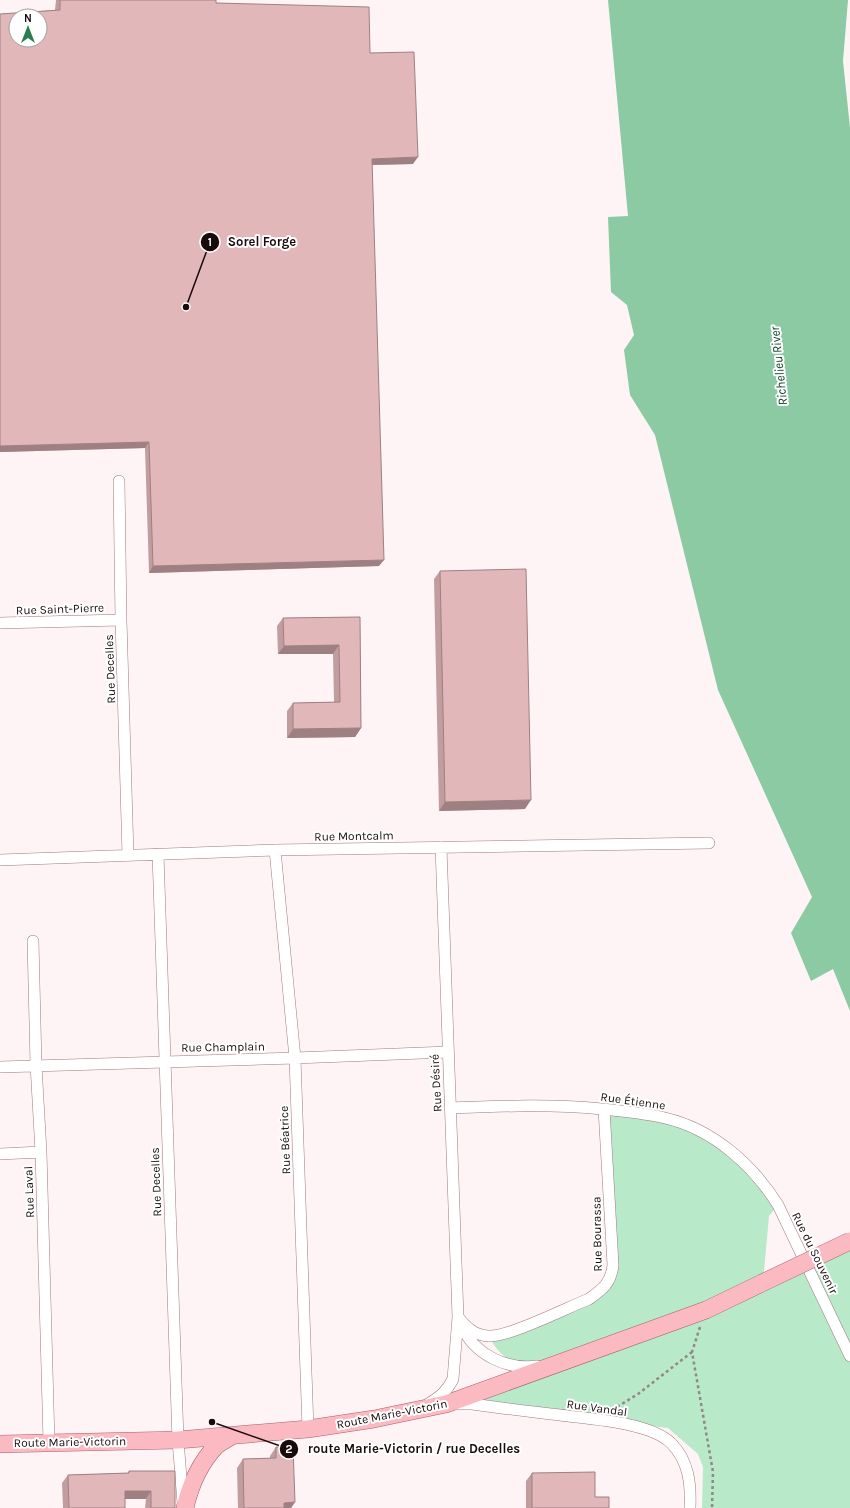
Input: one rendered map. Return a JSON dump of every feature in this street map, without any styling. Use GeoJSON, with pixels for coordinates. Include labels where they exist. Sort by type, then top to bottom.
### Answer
{"type":"FeatureCollection","features":[{"type":"Feature","properties":{"kind":"main road","name":"Route Marie-Victorin"},"geometry":{"type":"LineString","coordinates":[[0,1444],[178,1440],[232,1436],[308,1429],[342,1424],[416,1411],[446,1404],[706,1310],[850,1241]]}},
{"type":"Feature","properties":{"kind":"main road"},"geometry":{"type":"LineString","coordinates":[[184,1508],[188,1494],[202,1466],[217,1445],[232,1436]]}},
{"type":"Feature","properties":{"kind":"street","name":"Rue Decelles"},"geometry":{"type":"LineString","coordinates":[[119,481],[121,620],[128,856]]}},
{"type":"Feature","properties":{"kind":"street","name":"Rue Saint-Pierre"},"geometry":{"type":"LineString","coordinates":[[0,623],[121,620]]}},
{"type":"Feature","properties":{"kind":"street","name":"Rue Montcalm"},"geometry":{"type":"LineString","coordinates":[[0,860],[276,850],[709,843]]}},
{"type":"Feature","properties":{"kind":"street","name":"Rue Désiré"},"geometry":{"type":"LineString","coordinates":[[416,1411],[442,1395],[449,1388],[453,1380],[458,1317],[441,847]]}},
{"type":"Feature","properties":{"kind":"street","name":"Rue Béatrice"},"geometry":{"type":"LineString","coordinates":[[276,850],[295,1058],[308,1429]]}},
{"type":"Feature","properties":{"kind":"street","name":"Rue Decelles"},"geometry":{"type":"LineString","coordinates":[[158,854],[178,1440],[184,1508]]}},
{"type":"Feature","properties":{"kind":"street","name":"Rue Laval"},"geometry":{"type":"LineString","coordinates":[[32,941],[36,1065],[41,1152],[49,1442]]}},
{"type":"Feature","properties":{"kind":"street","name":"Rue Champlain"},"geometry":{"type":"LineString","coordinates":[[0,1067],[448,1052]]}},
{"type":"Feature","properties":{"kind":"street","name":"Rue Étienne"},"geometry":{"type":"LineString","coordinates":[[450,1108],[538,1105],[572,1106],[635,1112],[667,1118],[686,1125],[724,1146],[745,1163],[765,1185],[778,1206]]}},
{"type":"Feature","properties":{"kind":"street","name":"Rue Bourassa"},"geometry":{"type":"LineString","coordinates":[[458,1317],[471,1331],[479,1334],[489,1336],[506,1333],[589,1299],[601,1291],[608,1283],[612,1275],[613,1265],[604,1110]]}},
{"type":"Feature","properties":{"kind":"street"},"geometry":{"type":"LineString","coordinates":[[0,1154],[41,1152]]}},
{"type":"Feature","properties":{"kind":"street","name":"Rue du Souvenir"},"geometry":{"type":"LineString","coordinates":[[778,1206],[850,1356]]}},
{"type":"Feature","properties":{"kind":"street","name":"Rue Désiré"},"geometry":{"type":"LineString","coordinates":[[458,1317],[467,1336],[482,1352],[492,1358],[504,1363],[527,1368],[557,1363]]}},
{"type":"Feature","properties":{"kind":"street","name":"Rue Vandal"},"geometry":{"type":"LineString","coordinates":[[446,1404],[472,1404],[622,1423],[658,1435],[670,1443],[686,1465],[691,1489],[690,1508]]}},
{"type":"Feature","properties":{"kind":"path"},"geometry":{"type":"LineString","coordinates":[[706,1310],[692,1352],[712,1472],[712,1508]]}},
{"type":"Feature","properties":{"kind":"path"},"geometry":{"type":"LineString","coordinates":[[597,1420],[638,1394],[692,1352]]}},
{"type":"Feature","properties":{"kind":"shaded area"},"geometry":{"type":"Polygon","coordinates":[[[604,1109],[667,1118],[724,1146],[778,1205],[769,1216],[763,1282],[850,1246],[850,1508],[702,1508],[703,1467],[698,1454],[668,1428],[472,1404],[527,1368],[500,1353],[489,1336],[589,1299],[612,1275],[604,1109]]]}},
{"type":"Feature","properties":{"kind":"water","name":"Richelieu River"},"geometry":{"type":"Polygon","coordinates":[[[608,0],[848,0],[843,61],[850,128],[850,1011],[833,969],[811,981],[791,933],[812,897],[718,690],[655,435],[630,395],[624,350],[634,335],[627,305],[611,292],[608,217],[628,216],[608,0]]]}},
{"type":"Feature","properties":{"kind":"building"},"geometry":{"type":"Polygon","coordinates":[[[60,0],[216,0],[216,3],[369,7],[370,53],[414,52],[418,157],[372,159],[384,560],[153,566],[149,442],[0,446],[0,14],[8,13],[8,48],[48,48],[48,11],[60,10],[60,0]]]}},
{"type":"Feature","properties":{"kind":"building"},"geometry":{"type":"Polygon","coordinates":[[[526,569],[531,800],[445,802],[440,571],[526,569]]]}},
{"type":"Feature","properties":{"kind":"building"},"geometry":{"type":"Polygon","coordinates":[[[360,617],[361,728],[293,729],[293,703],[340,702],[339,645],[284,646],[283,618],[360,617]]]}},
{"type":"Feature","properties":{"kind":"building"},"geometry":{"type":"Polygon","coordinates":[[[276,1447],[293,1447],[295,1502],[284,1503],[284,1508],[244,1508],[243,1459],[276,1458],[276,1447]]]}},
{"type":"Feature","properties":{"kind":"building"},"geometry":{"type":"Polygon","coordinates":[[[129,1471],[175,1471],[175,1508],[151,1508],[151,1491],[125,1491],[125,1508],[69,1508],[68,1475],[129,1473],[129,1471]]]}},
{"type":"Feature","properties":{"kind":"building"},"geometry":{"type":"Polygon","coordinates":[[[595,1472],[595,1497],[609,1497],[609,1508],[532,1508],[532,1473],[595,1472]]]}},
{"type":"Feature","properties":{"kind":"place","name":"Sorel Forge"},"geometry":{"type":"Point","coordinates":[186,307]}},
{"type":"Feature","properties":{"kind":"place","name":"route Marie-Victorin / rue Decelles"},"geometry":{"type":"Point","coordinates":[212,1422]}}]}
